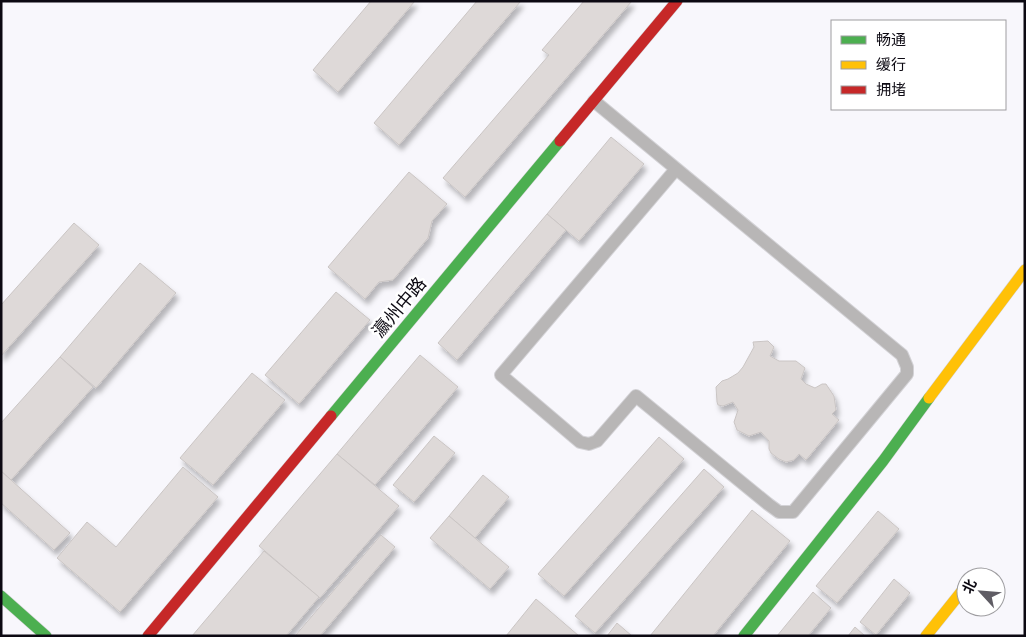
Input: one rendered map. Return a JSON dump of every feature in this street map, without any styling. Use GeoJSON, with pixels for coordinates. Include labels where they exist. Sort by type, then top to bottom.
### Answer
{"type":"FeatureCollection","features":[{"type":"Feature","properties":{"kind":"main road","name":"瀛州中路"},"geometry":{"type":"LineString","coordinates":[[148,636],[677,1]]}},
{"type":"Feature","properties":{"kind":"main road"},"geometry":{"type":"LineString","coordinates":[[744,636],[883,462],[1025,270]]}},
{"type":"Feature","properties":{"kind":"main road"},"geometry":{"type":"LineString","coordinates":[[1,596],[46,636]]}},
{"type":"Feature","properties":{"kind":"main road"},"geometry":{"type":"LineString","coordinates":[[926,636],[956,598]]}},
{"type":"Feature","properties":{"kind":"lane"},"geometry":{"type":"LineString","coordinates":[[594,101],[902,355],[905,361],[907,374],[793,512],[779,512],[768,504],[636,396],[597,441],[589,444],[580,442],[501,375],[676,169]]}},
{"type":"Feature","properties":{"kind":"building"},"geometry":{"type":"Polygon","coordinates":[[[371,1],[415,1],[338,92],[313,70],[371,1]]]}},
{"type":"Feature","properties":{"kind":"building"},"geometry":{"type":"Polygon","coordinates":[[[477,1],[521,1],[399,145],[374,123],[477,1]]]}},
{"type":"Feature","properties":{"kind":"building"},"geometry":{"type":"Polygon","coordinates":[[[584,1],[632,1],[465,197],[443,178],[549,55],[542,50],[584,1]]]}},
{"type":"Feature","properties":{"kind":"building"},"geometry":{"type":"Polygon","coordinates":[[[611,137],[644,164],[579,241],[547,214],[611,137]]]}},
{"type":"Feature","properties":{"kind":"building"},"geometry":{"type":"Polygon","coordinates":[[[409,172],[447,204],[432,221],[428,238],[393,280],[379,282],[365,299],[328,267],[409,172]]]}},
{"type":"Feature","properties":{"kind":"building"},"geometry":{"type":"Polygon","coordinates":[[[547,214],[566,230],[457,360],[438,343],[547,214]]]}},
{"type":"Feature","properties":{"kind":"building"},"geometry":{"type":"Polygon","coordinates":[[[74,223],[99,245],[1,356],[1,305],[74,223]]]}},
{"type":"Feature","properties":{"kind":"building"},"geometry":{"type":"Polygon","coordinates":[[[140,263],[176,293],[96,388],[60,357],[140,263]]]}},
{"type":"Feature","properties":{"kind":"building"},"geometry":{"type":"Polygon","coordinates":[[[336,292],[370,320],[299,404],[265,375],[336,292]]]}},
{"type":"Feature","properties":{"kind":"building"},"geometry":{"type":"Polygon","coordinates":[[[768,341],[774,347],[770,356],[779,361],[796,361],[805,368],[801,379],[806,384],[815,388],[826,384],[834,396],[836,410],[832,414],[839,420],[806,460],[799,454],[794,460],[786,462],[779,459],[771,453],[769,441],[761,432],[749,436],[737,430],[734,422],[738,410],[733,402],[723,406],[718,405],[717,402],[716,387],[722,381],[738,373],[743,367],[754,347],[753,342],[768,341]]]}},
{"type":"Feature","properties":{"kind":"building"},"geometry":{"type":"Polygon","coordinates":[[[420,355],[458,387],[375,485],[337,454],[420,355]]]}},
{"type":"Feature","properties":{"kind":"building"},"geometry":{"type":"Polygon","coordinates":[[[60,357],[93,387],[11,480],[1,471],[1,423],[60,357]]]}},
{"type":"Feature","properties":{"kind":"building"},"geometry":{"type":"Polygon","coordinates":[[[252,373],[285,400],[213,485],[180,458],[252,373]]]}},
{"type":"Feature","properties":{"kind":"building"},"geometry":{"type":"Polygon","coordinates":[[[434,436],[455,453],[414,502],[393,485],[434,436]]]}},
{"type":"Feature","properties":{"kind":"building"},"geometry":{"type":"Polygon","coordinates":[[[659,437],[684,459],[564,596],[538,574],[659,437]]]}},
{"type":"Feature","properties":{"kind":"building"},"geometry":{"type":"Polygon","coordinates":[[[337,454],[399,506],[320,598],[259,546],[337,454]]]}},
{"type":"Feature","properties":{"kind":"building"},"geometry":{"type":"Polygon","coordinates":[[[183,467],[218,497],[120,612],[57,558],[87,522],[116,547],[183,467]]]}},
{"type":"Feature","properties":{"kind":"building"},"geometry":{"type":"Polygon","coordinates":[[[704,469],[724,487],[595,633],[575,616],[704,469]]]}},
{"type":"Feature","properties":{"kind":"building"},"geometry":{"type":"Polygon","coordinates":[[[1,471],[70,533],[54,550],[1,503],[1,471]]]}},
{"type":"Feature","properties":{"kind":"building"},"geometry":{"type":"Polygon","coordinates":[[[483,475],[509,497],[475,538],[449,516],[483,475]]]}},
{"type":"Feature","properties":{"kind":"building"},"geometry":{"type":"Polygon","coordinates":[[[752,510],[790,541],[713,636],[650,636],[752,510]]]}},
{"type":"Feature","properties":{"kind":"building"},"geometry":{"type":"Polygon","coordinates":[[[878,511],[899,529],[837,603],[816,586],[878,511]]]}},
{"type":"Feature","properties":{"kind":"building"},"geometry":{"type":"Polygon","coordinates":[[[449,516],[509,567],[490,589],[430,538],[449,516]]]}},
{"type":"Feature","properties":{"kind":"building"},"geometry":{"type":"Polygon","coordinates":[[[381,535],[395,547],[320,636],[295,636],[381,535]]]}},
{"type":"Feature","properties":{"kind":"building"},"geometry":{"type":"Polygon","coordinates":[[[264,551],[319,597],[286,636],[192,636],[264,551]]]}},
{"type":"Feature","properties":{"kind":"building"},"geometry":{"type":"Polygon","coordinates":[[[894,579],[910,593],[876,635],[860,622],[894,579]]]}},
{"type":"Feature","properties":{"kind":"building"},"geometry":{"type":"Polygon","coordinates":[[[813,592],[831,608],[808,636],[777,636],[813,592]]]}},
{"type":"Feature","properties":{"kind":"building"},"geometry":{"type":"Polygon","coordinates":[[[536,599],[579,636],[506,636],[536,599]]]}},
{"type":"Feature","properties":{"kind":"building"},"geometry":{"type":"Polygon","coordinates":[[[617,623],[632,636],[607,636],[617,623]]]}},
{"type":"Feature","properties":{"kind":"building"},"geometry":{"type":"Polygon","coordinates":[[[855,627],[865,636],[848,636],[855,627]]]}},
{"type":"Feature","properties":{"kind":"traffic: fast"},"geometry":{"type":"LineString","coordinates":[[331,416],[560,141]]}},
{"type":"Feature","properties":{"kind":"traffic: fast"},"geometry":{"type":"LineString","coordinates":[[744,636],[883,461],[929,398]]}},
{"type":"Feature","properties":{"kind":"traffic: fast"},"geometry":{"type":"LineString","coordinates":[[1,596],[46,636]]}},
{"type":"Feature","properties":{"kind":"traffic: slow"},"geometry":{"type":"LineString","coordinates":[[929,398],[1025,270]]}},
{"type":"Feature","properties":{"kind":"traffic: slow"},"geometry":{"type":"LineString","coordinates":[[926,636],[956,598]]}},
{"type":"Feature","properties":{"kind":"traffic: jam"},"geometry":{"type":"LineString","coordinates":[[560,141],[677,1]]}},
{"type":"Feature","properties":{"kind":"traffic: jam"},"geometry":{"type":"LineString","coordinates":[[148,636],[331,416]]}}]}
